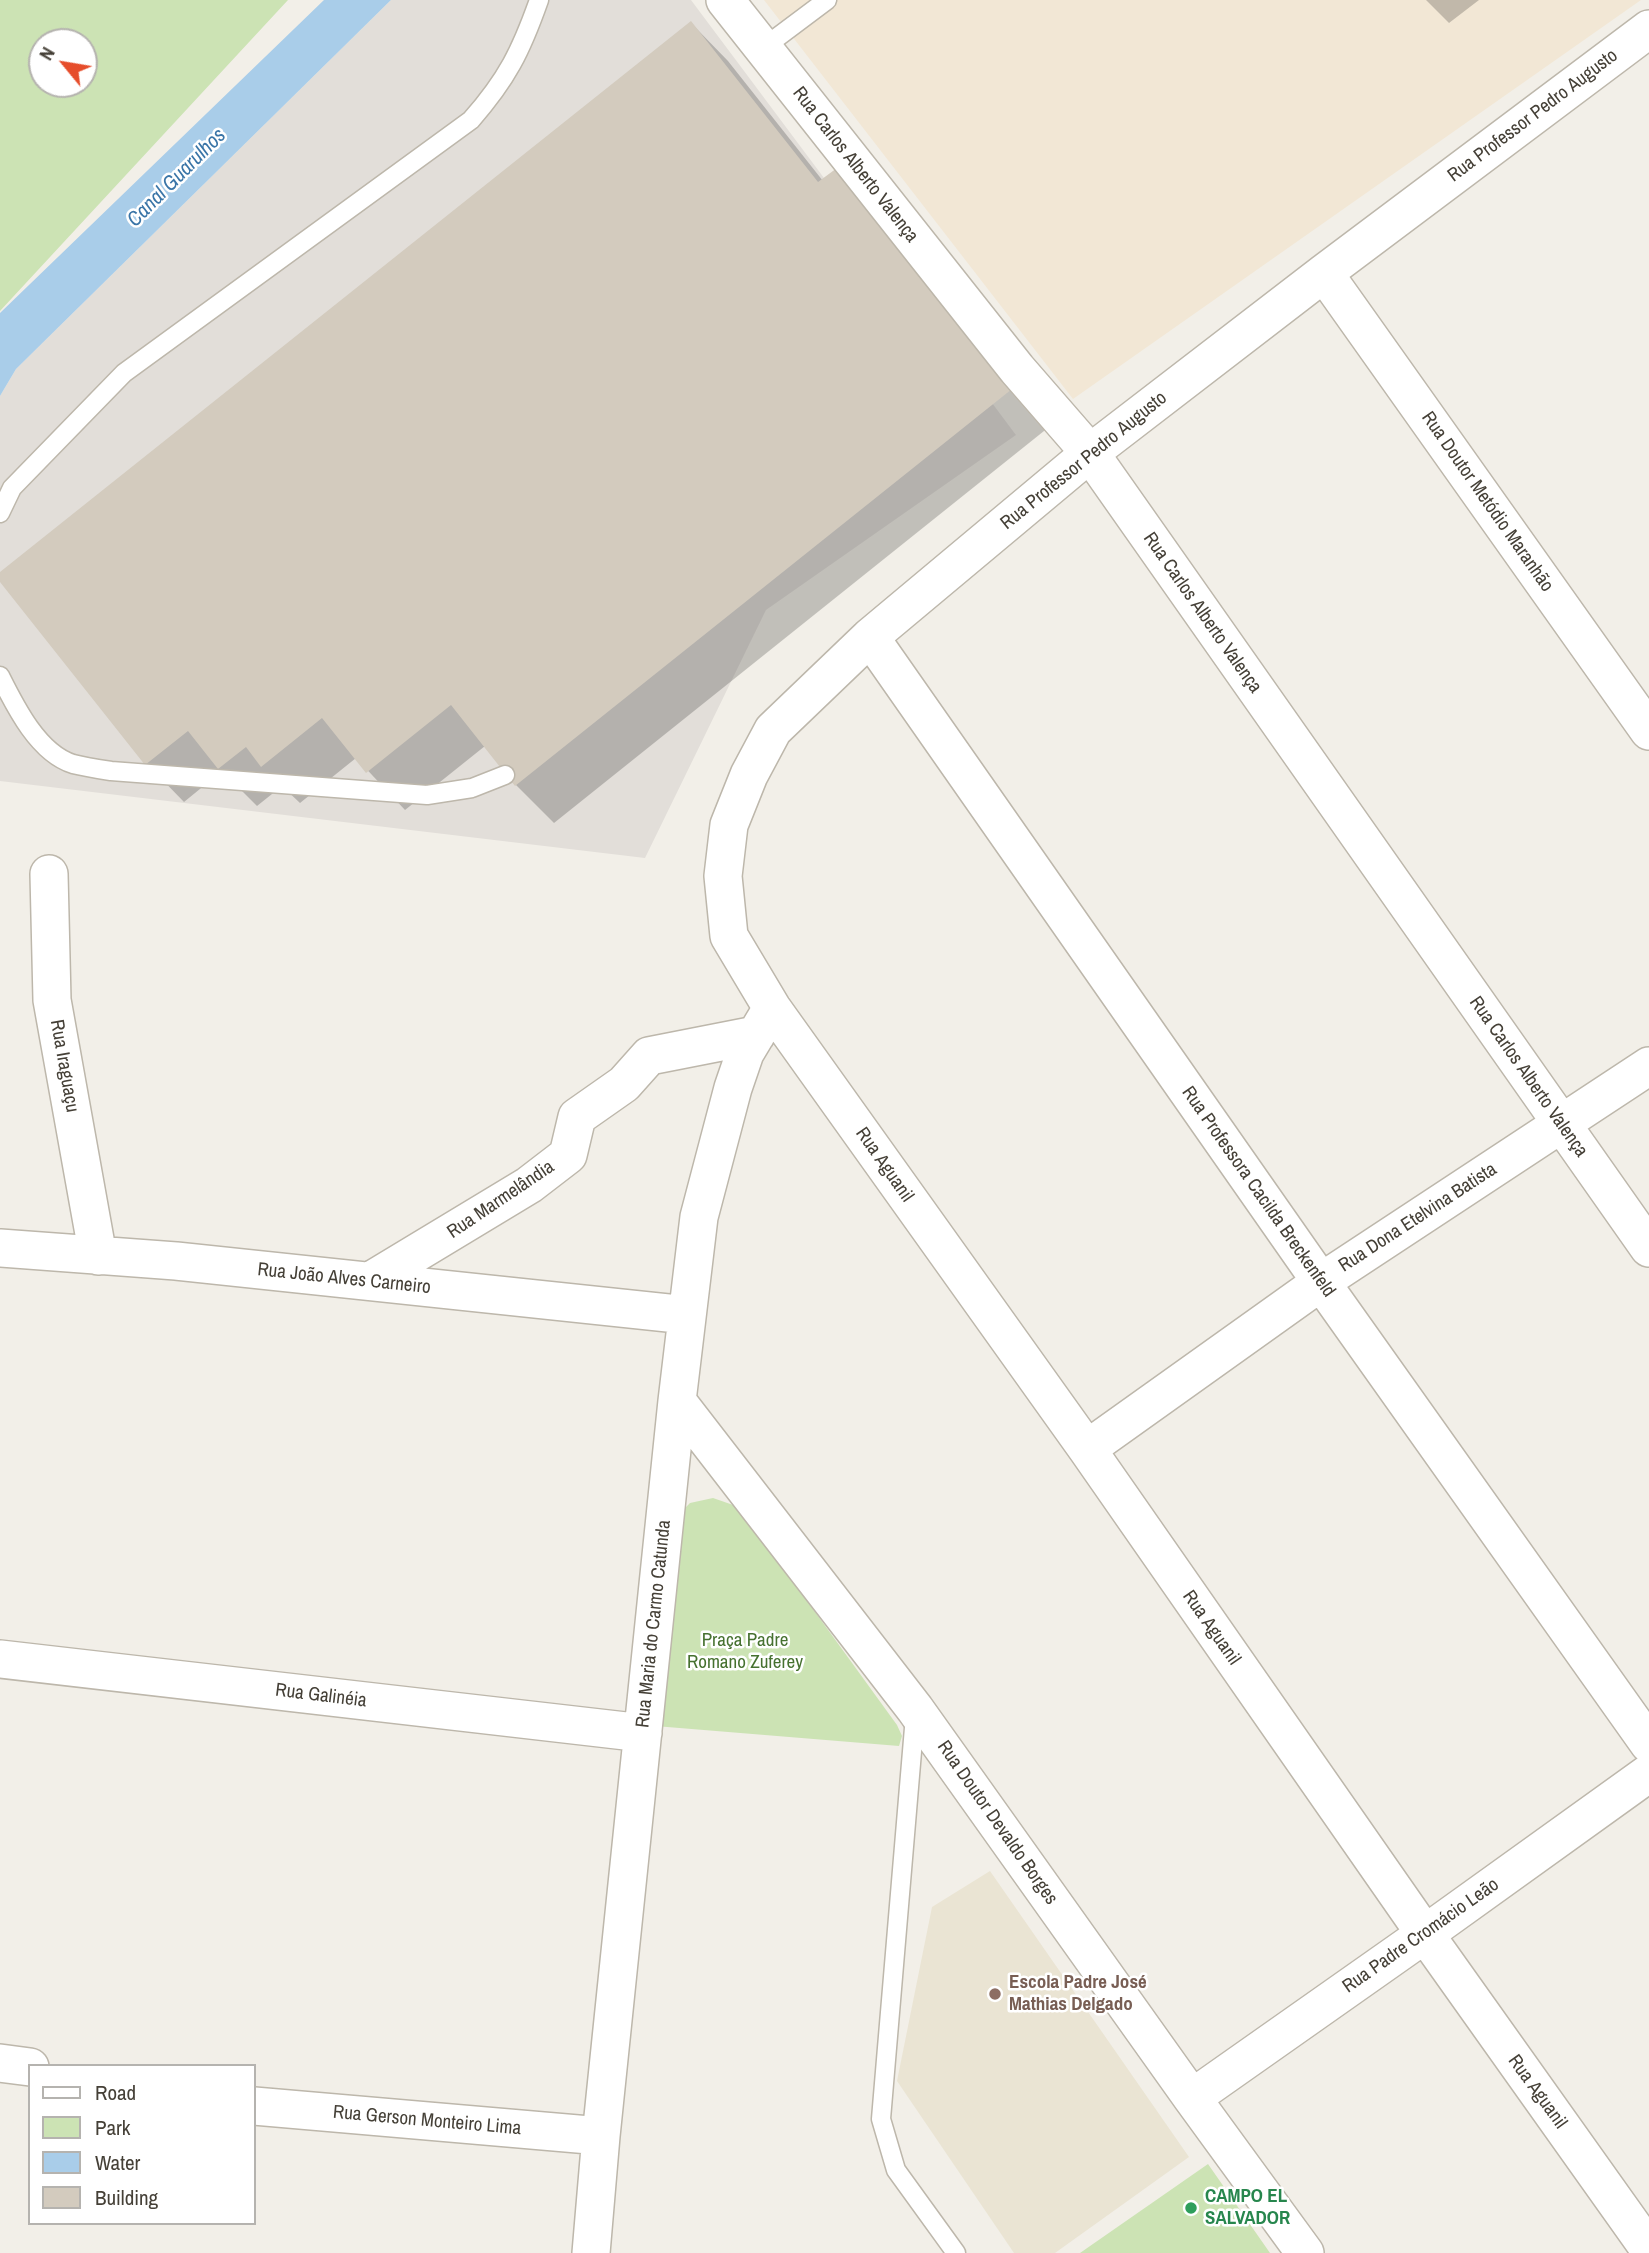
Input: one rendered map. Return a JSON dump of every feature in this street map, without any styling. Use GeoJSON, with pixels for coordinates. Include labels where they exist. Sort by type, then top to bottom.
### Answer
{"type":"FeatureCollection","features":[{"type":"Feature","properties":{"kind":"street","name":"Rua Carlos Alberto Valença"},"geometry":{"type":"LineString","coordinates":[[725,0],[1017,369],[1090,453],[1649,1248]]}},
{"type":"Feature","properties":{"kind":"street","name":"Rua Professor Pedro Augusto"},"geometry":{"type":"LineString","coordinates":[[764,1021],[730,936],[723,876],[729,825],[749,775],[773,730],[870,638],[1090,453],[1649,29]]}},
{"type":"Feature","properties":{"kind":"street","name":"Rua Doutor Metódio Maranhão"},"geometry":{"type":"LineString","coordinates":[[1324,273],[1649,731]]}},
{"type":"Feature","properties":{"kind":"street","name":"Rua Professora Cacilda Breckenfeld"},"geometry":{"type":"LineString","coordinates":[[870,638],[1321,1282],[1649,1744]]}},
{"type":"Feature","properties":{"kind":"street","name":"Rua Iraguaçu"},"geometry":{"type":"LineString","coordinates":[[49,874],[52,1000],[98,1256]]}},
{"type":"Feature","properties":{"kind":"street","name":"Rua Marmelândia"},"geometry":{"type":"LineString","coordinates":[[370,1281],[528,1185],[568,1155],[577,1118],[624,1084],[649,1056],[764,1021]]}},
{"type":"Feature","properties":{"kind":"street","name":"Rua Maria do Carmo Catunda"},"geometry":{"type":"LineString","coordinates":[[591,2253],[677,1401],[699,1217],[733,1088],[745,1053],[764,1021]]}},
{"type":"Feature","properties":{"kind":"street","name":"Rua Aguanil"},"geometry":{"type":"LineString","coordinates":[[764,1021],[1087,1449],[1425,1934],[1649,2249]]}},
{"type":"Feature","properties":{"kind":"street","name":"Rua Dona Etelvina Batista"},"geometry":{"type":"LineString","coordinates":[[1087,1449],[1321,1282],[1649,1066]]}},
{"type":"Feature","properties":{"kind":"street","name":"Rua João Alves Carneiro"},"geometry":{"type":"LineString","coordinates":[[0,1248],[176,1261],[687,1315]]}},
{"type":"Feature","properties":{"kind":"street","name":"Rua Doutor Devaldo Borges"},"geometry":{"type":"LineString","coordinates":[[677,1401],[915,1709],[1305,2253]]}},
{"type":"Feature","properties":{"kind":"street","name":"Rua Galinéia"},"geometry":{"type":"LineString","coordinates":[[0,1659],[643,1733]]}},
{"type":"Feature","properties":{"kind":"street","name":"Rua Padre Cromácio Leão"},"geometry":{"type":"LineString","coordinates":[[1192,2098],[1649,1773]]}},
{"type":"Feature","properties":{"kind":"street"},"geometry":{"type":"LineString","coordinates":[[0,2063],[28,2067]]}},
{"type":"Feature","properties":{"kind":"street","name":"Rua Gerson Monteiro Lima"},"geometry":{"type":"LineString","coordinates":[[256,2106],[601,2136]]}},
{"type":"Feature","properties":{"kind":"lane"},"geometry":{"type":"LineString","coordinates":[[0,513],[12,488],[124,373],[471,120],[496,91],[517,58],[539,0]]}},
{"type":"Feature","properties":{"kind":"lane"},"geometry":{"type":"LineString","coordinates":[[763,48],[827,0]]}},
{"type":"Feature","properties":{"kind":"lane"},"geometry":{"type":"LineString","coordinates":[[0,676],[18,713],[47,748],[70,763],[111,771],[427,795],[472,789],[505,775]]}},
{"type":"Feature","properties":{"kind":"lane"},"geometry":{"type":"LineString","coordinates":[[915,1709],[881,2119],[895,2170],[956,2253]]}},
{"type":"Feature","properties":{"kind":"shaded area"},"geometry":{"type":"Polygon","coordinates":[[[391,0],[691,0],[1016,435],[766,610],[645,858],[0,781],[0,396],[16,369],[391,0]]]}},
{"type":"Feature","properties":{"kind":"shaded area"},"geometry":{"type":"Polygon","coordinates":[[[764,0],[1641,0],[1073,399],[764,0]]]}},
{"type":"Feature","properties":{"kind":"shaded area","name":"Escola Padre José Mathias Delgado"},"geometry":{"type":"Polygon","coordinates":[[[990,1871],[1189,2157],[1055,2253],[1014,2253],[897,2081],[932,1907],[990,1871]]]}},
{"type":"Feature","properties":{"kind":"green space"},"geometry":{"type":"Polygon","coordinates":[[[0,0],[288,0],[0,311],[0,0]]]}},
{"type":"Feature","properties":{"kind":"green space","name":"Praça Padre Romano Zuferey"},"geometry":{"type":"Polygon","coordinates":[[[713,1498],[736,1506],[760,1536],[897,1725],[902,1736],[899,1746],[655,1726],[681,1512],[690,1503],[713,1498]]]}},
{"type":"Feature","properties":{"kind":"green space","name":"CAMPO EL SALVADOR"},"geometry":{"type":"Polygon","coordinates":[[[1208,2164],[1270,2253],[1080,2253],[1208,2164]]]}},
{"type":"Feature","properties":{"kind":"water","name":"Canal Guarulhos"},"geometry":{"type":"Polygon","coordinates":[[[324,0],[391,0],[16,369],[0,396],[0,313],[324,0]]]}},
{"type":"Feature","properties":{"kind":"building"},"geometry":{"type":"Polygon","coordinates":[[[691,21],[818,182],[837,168],[1012,389],[515,786],[451,705],[366,773],[322,718],[261,767],[246,747],[218,769],[188,731],[145,765],[0,582],[0,572],[691,21]]]}},
{"type":"Feature","properties":{"kind":"place","name":"Escola Padre José Mathias Delgado"},"geometry":{"type":"Point","coordinates":[995,1994]}},
{"type":"Feature","properties":{"kind":"place","name":"CAMPO EL SALVADOR"},"geometry":{"type":"Point","coordinates":[1191,2208]}}]}
